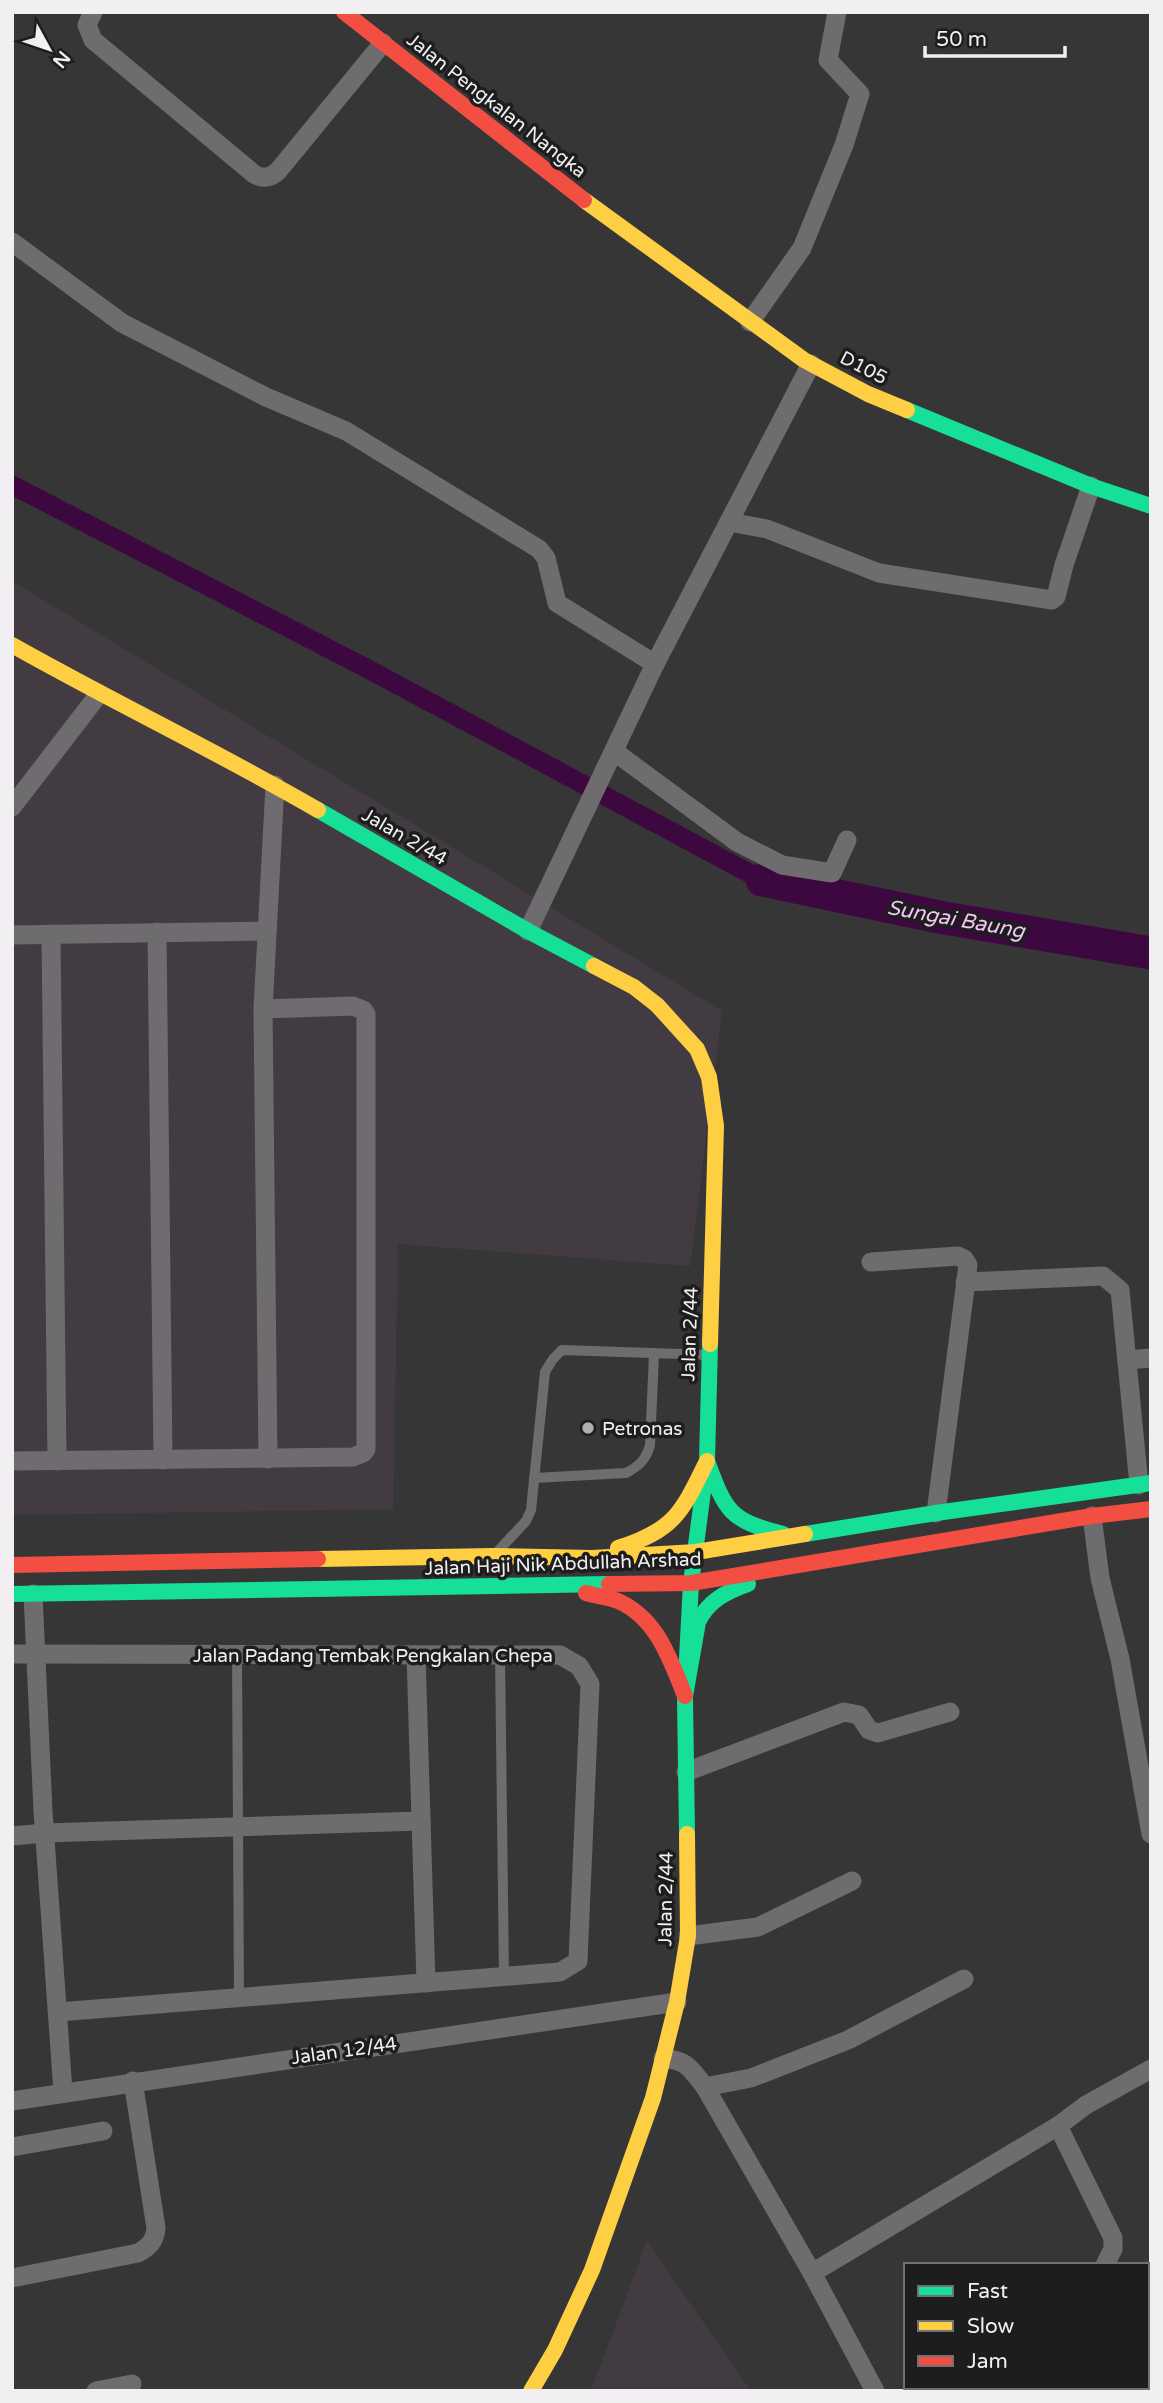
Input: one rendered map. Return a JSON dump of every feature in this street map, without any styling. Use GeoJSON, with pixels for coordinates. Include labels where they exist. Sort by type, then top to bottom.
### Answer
{"type":"FeatureCollection","features":[{"type":"Feature","properties":{"kind":"street"},"geometry":{"type":"LineString","coordinates":[[93,12],[87,25],[93,40],[261,177],[273,175],[278,171],[383,43]]}},
{"type":"Feature","properties":{"kind":"street","name":"Jalan Pengkalan Nangka"},"geometry":{"type":"LineString","coordinates":[[344,12],[591,205]]}},
{"type":"Feature","properties":{"kind":"street"},"geometry":{"type":"LineString","coordinates":[[750,322],[802,248],[844,145],[860,93],[828,60],[837,12]]}},
{"type":"Feature","properties":{"kind":"street","name":"D105"},"geometry":{"type":"LineString","coordinates":[[591,205],[750,322],[811,363],[869,394],[1091,486],[1151,506]]}},
{"type":"Feature","properties":{"kind":"street"},"geometry":{"type":"LineString","coordinates":[[12,242],[121,323],[266,397],[346,431],[539,549],[546,558],[557,603],[655,664]]}},
{"type":"Feature","properties":{"kind":"street"},"geometry":{"type":"LineString","coordinates":[[528,931],[655,664],[811,363]]}},
{"type":"Feature","properties":{"kind":"street"},"geometry":{"type":"LineString","coordinates":[[729,522],[767,529],[879,573],[1052,600],[1056,597],[1091,486]]}},
{"type":"Feature","properties":{"kind":"street","name":"Jalan 2/44"},"geometry":{"type":"LineString","coordinates":[[12,645],[99,694],[275,785],[528,931],[634,987],[657,1005],[697,1049],[709,1077],[716,1126],[707,1461],[691,1583],[685,1696],[688,1936],[677,2002],[653,2098],[592,2270],[555,2350],[531,2391]]}},
{"type":"Feature","properties":{"kind":"street"},"geometry":{"type":"LineString","coordinates":[[12,807],[99,694]]}},
{"type":"Feature","properties":{"kind":"street"},"geometry":{"type":"LineString","coordinates":[[615,752],[737,842],[782,865],[832,873],[847,840]]}},
{"type":"Feature","properties":{"kind":"street"},"geometry":{"type":"LineString","coordinates":[[268,1459],[263,1009],[275,785]]}},
{"type":"Feature","properties":{"kind":"street"},"geometry":{"type":"LineString","coordinates":[[12,935],[267,931]]}},
{"type":"Feature","properties":{"kind":"street"},"geometry":{"type":"LineString","coordinates":[[157,932],[163,1460]]}},
{"type":"Feature","properties":{"kind":"street"},"geometry":{"type":"LineString","coordinates":[[51,934],[57,1461]]}},
{"type":"Feature","properties":{"kind":"street"},"geometry":{"type":"LineString","coordinates":[[12,1461],[354,1457],[366,1449],[367,1019],[363,1010],[353,1006],[263,1009]]}},
{"type":"Feature","properties":{"kind":"street"},"geometry":{"type":"LineString","coordinates":[[871,1262],[958,1256],[968,1265],[936,1513]]}},
{"type":"Feature","properties":{"kind":"street"},"geometry":{"type":"LineString","coordinates":[[965,1282],[1103,1276],[1120,1290],[1145,1484]]}},
{"type":"Feature","properties":{"kind":"street"},"geometry":{"type":"LineString","coordinates":[[1127,1360],[1151,1358]]}},
{"type":"Feature","properties":{"kind":"street"},"geometry":{"type":"LineString","coordinates":[[707,1461],[722,1500],[739,1520],[751,1526],[792,1536]]}},
{"type":"Feature","properties":{"kind":"street"},"geometry":{"type":"LineString","coordinates":[[592,1558],[657,1534],[668,1525],[686,1503],[707,1461]]}},
{"type":"Feature","properties":{"kind":"street","name":"Jalan Haji Nik Abdullah Arshad"},"geometry":{"type":"LineString","coordinates":[[12,1565],[493,1556],[592,1558],[696,1552],[936,1513],[1145,1484]]}},
{"type":"Feature","properties":{"kind":"street","name":"Jalan Haji Nik Abdullah Arshad"},"geometry":{"type":"LineString","coordinates":[[12,1594],[691,1583],[1093,1517],[1151,1510]]}},
{"type":"Feature","properties":{"kind":"street"},"geometry":{"type":"LineString","coordinates":[[1093,1517],[1100,1578],[1120,1659],[1151,1834]]}},
{"type":"Feature","properties":{"kind":"street"},"geometry":{"type":"LineString","coordinates":[[685,1696],[698,1622],[711,1601],[722,1593],[801,1565]]}},
{"type":"Feature","properties":{"kind":"street"},"geometry":{"type":"LineString","coordinates":[[554,1585],[619,1601],[637,1612],[660,1638],[685,1696]]}},
{"type":"Feature","properties":{"kind":"street"},"geometry":{"type":"LineString","coordinates":[[33,1594],[45,1833],[63,2092]]}},
{"type":"Feature","properties":{"kind":"street","name":"Jalan Padang Tembak Pengkalan Chepa"},"geometry":{"type":"LineString","coordinates":[[12,1654],[560,1655],[579,1666],[590,1684],[578,1961],[560,1972],[58,2012]]}},
{"type":"Feature","properties":{"kind":"street"},"geometry":{"type":"LineString","coordinates":[[416,1655],[426,1983]]}},
{"type":"Feature","properties":{"kind":"street"},"geometry":{"type":"LineString","coordinates":[[686,1772],[845,1712],[859,1714],[869,1730],[878,1733],[950,1712]]}},
{"type":"Feature","properties":{"kind":"street"},"geometry":{"type":"LineString","coordinates":[[12,1836],[421,1821]]}},
{"type":"Feature","properties":{"kind":"street"},"geometry":{"type":"LineString","coordinates":[[688,1936],[758,1927],[852,1881]]}},
{"type":"Feature","properties":{"kind":"street"},"geometry":{"type":"LineString","coordinates":[[705,2087],[751,2078],[848,2040],[964,1979]]}},
{"type":"Feature","properties":{"kind":"street","name":"Jalan 12/44"},"geometry":{"type":"LineString","coordinates":[[12,2101],[677,2002]]}},
{"type":"Feature","properties":{"kind":"street"},"geometry":{"type":"LineString","coordinates":[[663,2057],[680,2060],[688,2065],[705,2087],[812,2273],[875,2391]]}},
{"type":"Feature","properties":{"kind":"street"},"geometry":{"type":"LineString","coordinates":[[812,2273],[1058,2126],[1086,2105],[1151,2069]]}},
{"type":"Feature","properties":{"kind":"street"},"geometry":{"type":"LineString","coordinates":[[12,2278],[138,2253],[155,2237],[156,2228],[133,2081]]}},
{"type":"Feature","properties":{"kind":"street"},"geometry":{"type":"LineString","coordinates":[[1058,2126],[1113,2238],[1113,2249],[1106,2263]]}},
{"type":"Feature","properties":{"kind":"street"},"geometry":{"type":"LineString","coordinates":[[12,2147],[103,2131]]}},
{"type":"Feature","properties":{"kind":"street"},"geometry":{"type":"LineString","coordinates":[[96,2391],[132,2384]]}},
{"type":"Feature","properties":{"kind":"lane"},"geometry":{"type":"LineString","coordinates":[[493,1556],[527,1521],[531,1510],[545,1372],[552,1359],[562,1350],[710,1356]]}},
{"type":"Feature","properties":{"kind":"lane"},"geometry":{"type":"LineString","coordinates":[[534,1478],[625,1473],[638,1466],[647,1456],[650,1445],[654,1353]]}},
{"type":"Feature","properties":{"kind":"lane"},"geometry":{"type":"LineString","coordinates":[[237,1654],[239,1997]]}},
{"type":"Feature","properties":{"kind":"lane"},"geometry":{"type":"LineString","coordinates":[[500,1655],[504,1976]]}},
{"type":"Feature","properties":{"kind":"shaded area"},"geometry":{"type":"Polygon","coordinates":[[[12,581],[722,1011],[690,1266],[398,1244],[393,1509],[12,1515],[12,581]]]}},
{"type":"Feature","properties":{"kind":"shaded area"},"geometry":{"type":"Polygon","coordinates":[[[647,2241],[751,2391],[591,2391],[647,2241]]]}},
{"type":"Feature","properties":{"kind":"waterway"},"geometry":{"type":"LineString","coordinates":[[12,485],[366,668],[762,880]]}},
{"type":"Feature","properties":{"kind":"waterway","name":"Sungai Baung"},"geometry":{"type":"LineString","coordinates":[[762,880],[939,917],[1151,953]]}},
{"type":"Feature","properties":{"kind":"traffic: fast"},"geometry":{"type":"LineString","coordinates":[[907,410],[1091,486],[1151,506]]}},
{"type":"Feature","properties":{"kind":"traffic: fast"},"geometry":{"type":"LineString","coordinates":[[318,810],[594,966]]}},
{"type":"Feature","properties":{"kind":"traffic: fast"},"geometry":{"type":"LineString","coordinates":[[687,1834],[685,1696],[691,1583],[707,1461],[710,1344]]}},
{"type":"Feature","properties":{"kind":"traffic: fast"},"geometry":{"type":"LineString","coordinates":[[707,1461],[719,1492],[732,1511],[751,1524],[783,1534]]}},
{"type":"Feature","properties":{"kind":"traffic: fast"},"geometry":{"type":"LineString","coordinates":[[805,1534],[1151,1483]]}},
{"type":"Feature","properties":{"kind":"traffic: fast"},"geometry":{"type":"LineString","coordinates":[[12,1594],[609,1584]]}},
{"type":"Feature","properties":{"kind":"traffic: fast"},"geometry":{"type":"LineString","coordinates":[[685,1696],[698,1622],[702,1614],[719,1598],[748,1584]]}},
{"type":"Feature","properties":{"kind":"traffic: slow"},"geometry":{"type":"LineString","coordinates":[[584,200],[804,360],[868,394],[907,410]]}},
{"type":"Feature","properties":{"kind":"traffic: slow"},"geometry":{"type":"LineString","coordinates":[[12,645],[318,810]]}},
{"type":"Feature","properties":{"kind":"traffic: slow"},"geometry":{"type":"LineString","coordinates":[[594,966],[634,987],[657,1005],[697,1049],[709,1077],[716,1126],[710,1344]]}},
{"type":"Feature","properties":{"kind":"traffic: slow"},"geometry":{"type":"LineString","coordinates":[[618,1548],[665,1526],[691,1494],[707,1461]]}},
{"type":"Feature","properties":{"kind":"traffic: slow"},"geometry":{"type":"LineString","coordinates":[[318,1559],[493,1556],[592,1558],[696,1552],[805,1534]]}},
{"type":"Feature","properties":{"kind":"traffic: slow"},"geometry":{"type":"LineString","coordinates":[[531,2391],[555,2350],[592,2270],[653,2098],[677,2002],[688,1936],[687,1834]]}},
{"type":"Feature","properties":{"kind":"traffic: jam"},"geometry":{"type":"LineString","coordinates":[[344,12],[584,200]]}},
{"type":"Feature","properties":{"kind":"traffic: jam"},"geometry":{"type":"LineString","coordinates":[[609,1584],[691,1583],[1092,1516],[1151,1509]]}},
{"type":"Feature","properties":{"kind":"traffic: jam"},"geometry":{"type":"LineString","coordinates":[[12,1565],[318,1559]]}},
{"type":"Feature","properties":{"kind":"traffic: jam"},"geometry":{"type":"LineString","coordinates":[[586,1593],[618,1601],[643,1618],[660,1641],[685,1696]]}},
{"type":"Feature","properties":{"kind":"place","name":"Petronas"},"geometry":{"type":"Point","coordinates":[588,1428]}}]}
